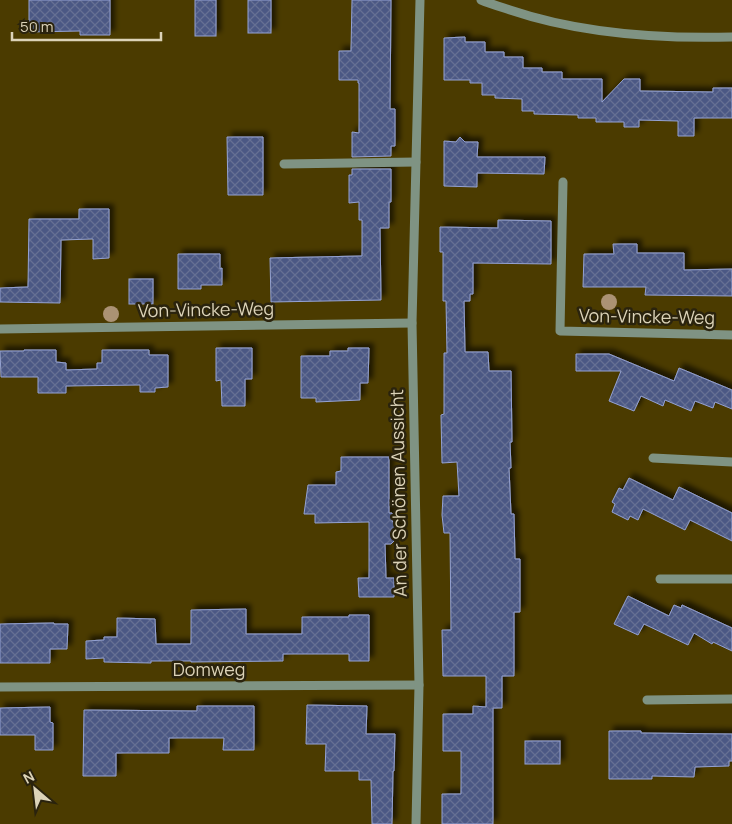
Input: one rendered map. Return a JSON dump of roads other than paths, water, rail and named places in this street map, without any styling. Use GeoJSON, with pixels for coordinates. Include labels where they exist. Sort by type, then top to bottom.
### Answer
{"type":"FeatureCollection","features":[{"type":"Feature","properties":{"kind":"street","name":"An der Schönen Aussicht"},"geometry":{"type":"LineString","coordinates":[[416,824],[419,685],[412,324],[420,0]]}},
{"type":"Feature","properties":{"kind":"street"},"geometry":{"type":"LineString","coordinates":[[481,0],[541,20],[586,30],[646,36],[732,37]]}},
{"type":"Feature","properties":{"kind":"street"},"geometry":{"type":"LineString","coordinates":[[284,164],[416,162]]}},
{"type":"Feature","properties":{"kind":"street","name":"Von-Vincke-Weg"},"geometry":{"type":"LineString","coordinates":[[563,182],[560,331],[732,335]]}},
{"type":"Feature","properties":{"kind":"street","name":"Von-Vincke-Weg"},"geometry":{"type":"LineString","coordinates":[[0,329],[412,324]]}},
{"type":"Feature","properties":{"kind":"street"},"geometry":{"type":"LineString","coordinates":[[653,458],[732,462]]}},
{"type":"Feature","properties":{"kind":"street"},"geometry":{"type":"LineString","coordinates":[[660,579],[732,579]]}},
{"type":"Feature","properties":{"kind":"street","name":"Domweg"},"geometry":{"type":"LineString","coordinates":[[0,687],[419,685]]}},
{"type":"Feature","properties":{"kind":"street"},"geometry":{"type":"LineString","coordinates":[[647,700],[732,699]]}}]}
